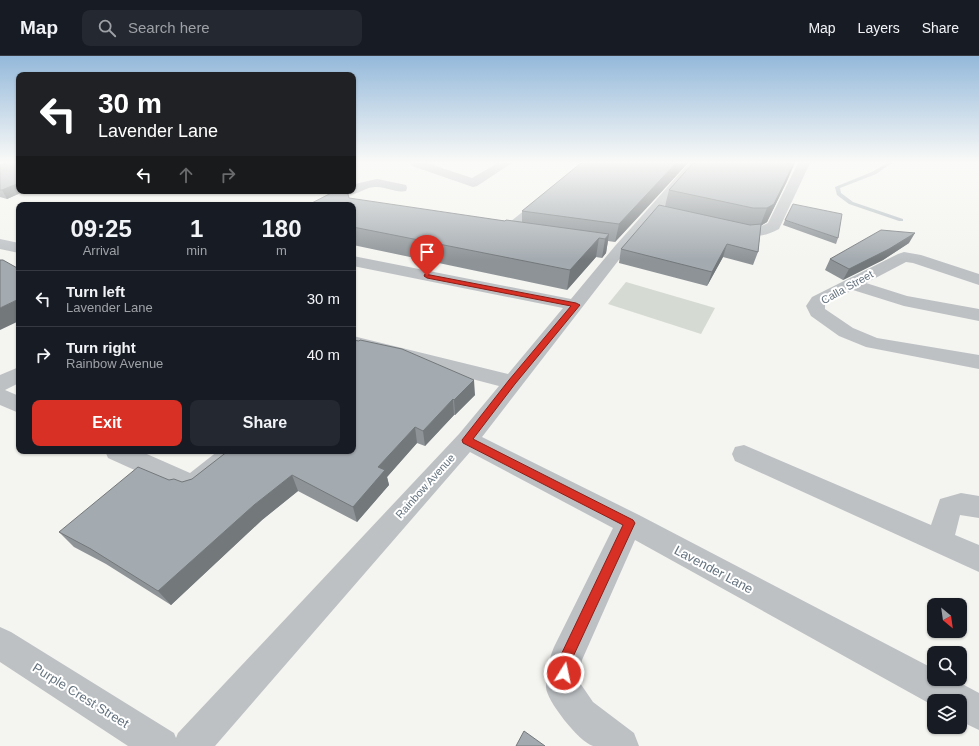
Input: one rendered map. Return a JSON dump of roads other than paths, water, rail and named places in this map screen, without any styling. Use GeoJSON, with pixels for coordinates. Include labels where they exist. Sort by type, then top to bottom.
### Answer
{"type":"FeatureCollection","features":[{"type":"Feature","properties":{"kind":"street"},"geometry":{"type":"LineString","coordinates":[[340,198],[345,195]]}},
{"type":"Feature","properties":{"kind":"street"},"geometry":{"type":"LineString","coordinates":[[506,232],[549,195]]}},
{"type":"Feature","properties":{"kind":"street","name":"Rainbow Avenue"},"geometry":{"type":"LineString","coordinates":[[191,746],[467,440],[512,382],[576,305],[612,248],[661,212],[673,195]]}},
{"type":"Feature","properties":{"kind":"street"},"geometry":{"type":"LineString","coordinates":[[715,225],[752,232],[763,232],[774,226],[789,195]]}},
{"type":"Feature","properties":{"kind":"street"},"geometry":{"type":"LineString","coordinates":[[490,230],[528,235]]}},
{"type":"Feature","properties":{"kind":"street"},"geometry":{"type":"LineString","coordinates":[[0,244],[16,247]]}},
{"type":"Feature","properties":{"kind":"street","name":"Calla Street"},"geometry":{"type":"LineString","coordinates":[[979,280],[909,256],[901,257],[853,284],[818,301],[815,306],[817,312],[859,338],[873,343],[979,362]]}},
{"type":"Feature","properties":{"kind":"street"},"geometry":{"type":"LineString","coordinates":[[356,262],[576,305]]}},
{"type":"Feature","properties":{"kind":"street"},"geometry":{"type":"LineString","coordinates":[[853,284],[904,301],[979,315]]}},
{"type":"Feature","properties":{"kind":"street"},"geometry":{"type":"LineString","coordinates":[[357,347],[512,382]]}},
{"type":"Feature","properties":{"kind":"street"},"geometry":{"type":"LineString","coordinates":[[0,384],[16,376]]}},
{"type":"Feature","properties":{"kind":"street"},"geometry":{"type":"LineString","coordinates":[[0,396],[16,404]]}},
{"type":"Feature","properties":{"kind":"street","name":"Lavender Lane"},"geometry":{"type":"LineString","coordinates":[[467,440],[629,523],[946,694]]}},
{"type":"Feature","properties":{"kind":"street"},"geometry":{"type":"LineString","coordinates":[[123,454],[192,486],[231,454]]}},
{"type":"Feature","properties":{"kind":"street"},"geometry":{"type":"LineString","coordinates":[[744,454],[979,559]]}},
{"type":"Feature","properties":{"kind":"street"},"geometry":{"type":"LineString","coordinates":[[940,541],[949,507],[961,504],[979,507]]}},
{"type":"Feature","properties":{"kind":"street"},"geometry":{"type":"LineString","coordinates":[[621,746],[581,714],[563,688],[566,659],[629,523]]}},
{"type":"Feature","properties":{"kind":"street","name":"Purple Crest Street"},"geometry":{"type":"LineString","coordinates":[[0,644],[161,746]]}},
{"type":"Feature","properties":{"kind":"street","name":"Lavender Lane"},"geometry":{"type":"LineString","coordinates":[[967,705],[979,712]]}},
{"type":"Feature","properties":{"kind":"waterway"},"geometry":{"type":"LineString","coordinates":[[841,195],[851,203],[901,220]]}}]}
